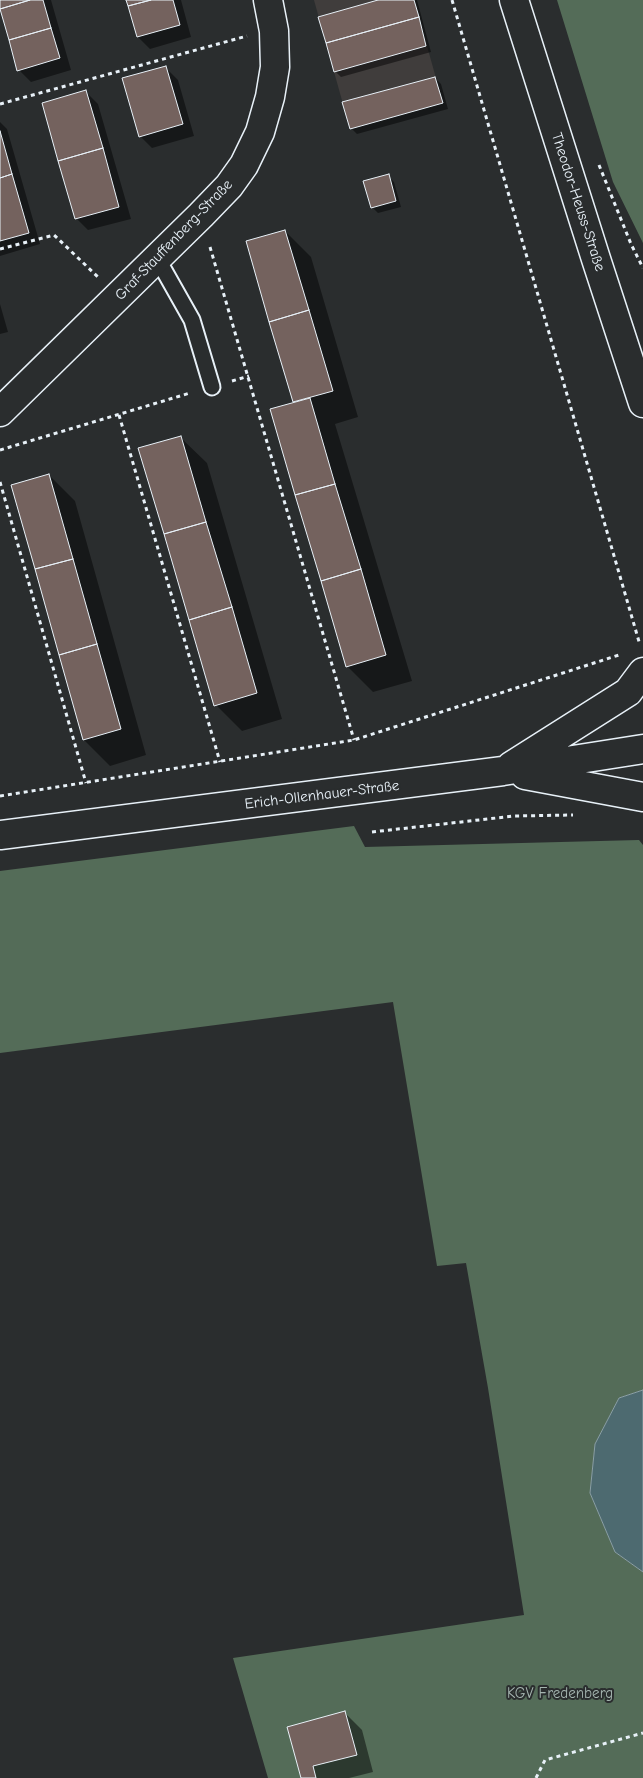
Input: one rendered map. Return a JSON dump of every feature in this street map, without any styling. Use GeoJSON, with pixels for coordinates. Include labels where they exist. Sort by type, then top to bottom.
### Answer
{"type":"FeatureCollection","features":[{"type":"Feature","properties":{"kind":"street","name":"Graf-Stauffenberg-Straße"},"geometry":{"type":"LineString","coordinates":[[0,412],[201,215],[229,186],[244,165],[260,132],[270,97],[274,67],[274,30],[268,0]]}},
{"type":"Feature","properties":{"kind":"street","name":"Theodor-Heuss-Straße"},"geometry":{"type":"LineString","coordinates":[[514,0],[643,403]]}},
{"type":"Feature","properties":{"kind":"street"},"geometry":{"type":"LineString","coordinates":[[596,259],[643,353]]}},
{"type":"Feature","properties":{"kind":"street"},"geometry":{"type":"LineString","coordinates":[[503,771],[628,692],[642,660]]}},
{"type":"Feature","properties":{"kind":"street","name":"Erich-Ollenhauer-Straße"},"geometry":{"type":"LineString","coordinates":[[1,831],[503,771],[643,749]]}},
{"type":"Feature","properties":{"kind":"street"},"geometry":{"type":"LineString","coordinates":[[503,771],[643,797]]}},
{"type":"Feature","properties":{"kind":"lane"},"geometry":{"type":"LineString","coordinates":[[157,258],[192,320],[212,387]]}},
{"type":"Feature","properties":{"kind":"path"},"geometry":{"type":"LineString","coordinates":[[452,0],[642,660]]}},
{"type":"Feature","properties":{"kind":"path"},"geometry":{"type":"LineString","coordinates":[[0,104],[274,30]]}},
{"type":"Feature","properties":{"kind":"path"},"geometry":{"type":"LineString","coordinates":[[201,215],[354,740]]}},
{"type":"Feature","properties":{"kind":"path"},"geometry":{"type":"LineString","coordinates":[[0,249],[54,235],[118,297]]}},
{"type":"Feature","properties":{"kind":"path"},"geometry":{"type":"LineString","coordinates":[[0,450],[248,376]]}},
{"type":"Feature","properties":{"kind":"path"},"geometry":{"type":"LineString","coordinates":[[119,415],[220,762]]}},
{"type":"Feature","properties":{"kind":"path"},"geometry":{"type":"LineString","coordinates":[[0,482],[86,783]]}},
{"type":"Feature","properties":{"kind":"path"},"geometry":{"type":"LineString","coordinates":[[0,796],[354,740],[623,653]]}},
{"type":"Feature","properties":{"kind":"path"},"geometry":{"type":"LineString","coordinates":[[372,832],[514,816],[581,815]]}},
{"type":"Feature","properties":{"kind":"path"},"geometry":{"type":"LineString","coordinates":[[536,1778],[545,1760],[643,1732]]}},
{"type":"Feature","properties":{"kind":"shaded area"},"geometry":{"type":"Polygon","coordinates":[[[314,0],[414,0],[443,103],[350,129],[314,0]]]}},
{"type":"Feature","properties":{"kind":"green space"},"geometry":{"type":"Polygon","coordinates":[[[557,0],[643,0],[643,243],[613,182],[557,0]]]}},
{"type":"Feature","properties":{"kind":"green space","name":"KGV Fredenberg"},"geometry":{"type":"Polygon","coordinates":[[[354,826],[365,847],[639,840],[643,845],[643,1390],[619,1398],[595,1444],[590,1493],[615,1552],[643,1572],[643,1778],[268,1778],[233,1658],[524,1615],[466,1263],[437,1266],[393,1002],[0,1053],[0,871],[354,826]]]}},
{"type":"Feature","properties":{"kind":"water"},"geometry":{"type":"Polygon","coordinates":[[[643,1390],[643,1572],[615,1552],[590,1493],[595,1444],[619,1398],[643,1390]]]}},
{"type":"Feature","properties":{"kind":"building"},"geometry":{"type":"Polygon","coordinates":[[[0,0],[30,0],[0,9],[0,0]]]}},
{"type":"Feature","properties":{"kind":"building"},"geometry":{"type":"Polygon","coordinates":[[[30,0],[43,0],[51,28],[9,40],[0,9],[30,0]]]}},
{"type":"Feature","properties":{"kind":"building"},"geometry":{"type":"Polygon","coordinates":[[[126,0],[151,0],[128,6],[126,0]]]}},
{"type":"Feature","properties":{"kind":"building"},"geometry":{"type":"Polygon","coordinates":[[[151,0],[173,0],[180,25],[137,37],[128,6],[151,0]]]}},
{"type":"Feature","properties":{"kind":"building"},"geometry":{"type":"Polygon","coordinates":[[[378,0],[414,0],[419,17],[326,43],[318,17],[378,0]]]}},
{"type":"Feature","properties":{"kind":"building"},"geometry":{"type":"Polygon","coordinates":[[[419,17],[426,46],[334,72],[326,43],[419,17]]]}},
{"type":"Feature","properties":{"kind":"building"},"geometry":{"type":"Polygon","coordinates":[[[51,28],[60,58],[17,71],[9,40],[51,28]]]}},
{"type":"Feature","properties":{"kind":"building"},"geometry":{"type":"Polygon","coordinates":[[[166,66],[183,124],[139,137],[122,78],[166,66]]]}},
{"type":"Feature","properties":{"kind":"building"},"geometry":{"type":"Polygon","coordinates":[[[435,77],[443,103],[350,129],[342,102],[435,77]]]}},
{"type":"Feature","properties":{"kind":"building"},"geometry":{"type":"Polygon","coordinates":[[[86,90],[103,148],[58,161],[42,103],[86,90]]]}},
{"type":"Feature","properties":{"kind":"building"},"geometry":{"type":"Polygon","coordinates":[[[0,131],[12,174],[0,178],[0,131]]]}},
{"type":"Feature","properties":{"kind":"building"},"geometry":{"type":"Polygon","coordinates":[[[103,148],[119,207],[75,219],[58,161],[103,148]]]}},
{"type":"Feature","properties":{"kind":"building"},"geometry":{"type":"Polygon","coordinates":[[[12,174],[29,233],[0,241],[0,178],[12,174]]]}},
{"type":"Feature","properties":{"kind":"building"},"geometry":{"type":"Polygon","coordinates":[[[389,174],[396,201],[371,208],[363,181],[389,174]]]}},
{"type":"Feature","properties":{"kind":"building"},"geometry":{"type":"Polygon","coordinates":[[[285,230],[309,310],[269,322],[246,241],[285,230]]]}},
{"type":"Feature","properties":{"kind":"building"},"geometry":{"type":"Polygon","coordinates":[[[309,310],[333,391],[293,402],[269,322],[309,310]]]}},
{"type":"Feature","properties":{"kind":"building"},"geometry":{"type":"Polygon","coordinates":[[[310,398],[335,484],[295,495],[270,409],[310,398]]]}},
{"type":"Feature","properties":{"kind":"building"},"geometry":{"type":"Polygon","coordinates":[[[181,436],[206,522],[164,534],[138,448],[181,436]]]}},
{"type":"Feature","properties":{"kind":"building"},"geometry":{"type":"Polygon","coordinates":[[[49,474],[73,559],[35,569],[11,485],[49,474]]]}},
{"type":"Feature","properties":{"kind":"building"},"geometry":{"type":"Polygon","coordinates":[[[335,484],[361,569],[321,581],[295,495],[335,484]]]}},
{"type":"Feature","properties":{"kind":"building"},"geometry":{"type":"Polygon","coordinates":[[[206,522],[232,607],[189,620],[164,534],[206,522]]]}},
{"type":"Feature","properties":{"kind":"building"},"geometry":{"type":"Polygon","coordinates":[[[73,559],[97,644],[59,655],[35,569],[73,559]]]}},
{"type":"Feature","properties":{"kind":"building"},"geometry":{"type":"Polygon","coordinates":[[[361,569],[386,655],[346,667],[321,581],[361,569]]]}},
{"type":"Feature","properties":{"kind":"building"},"geometry":{"type":"Polygon","coordinates":[[[232,607],[257,693],[214,706],[189,620],[232,607]]]}},
{"type":"Feature","properties":{"kind":"building"},"geometry":{"type":"Polygon","coordinates":[[[97,644],[121,729],[83,740],[59,655],[97,644]]]}},
{"type":"Feature","properties":{"kind":"building"},"geometry":{"type":"Polygon","coordinates":[[[345,1711],[357,1755],[313,1766],[316,1778],[301,1778],[287,1727],[345,1711]]]}}]}
